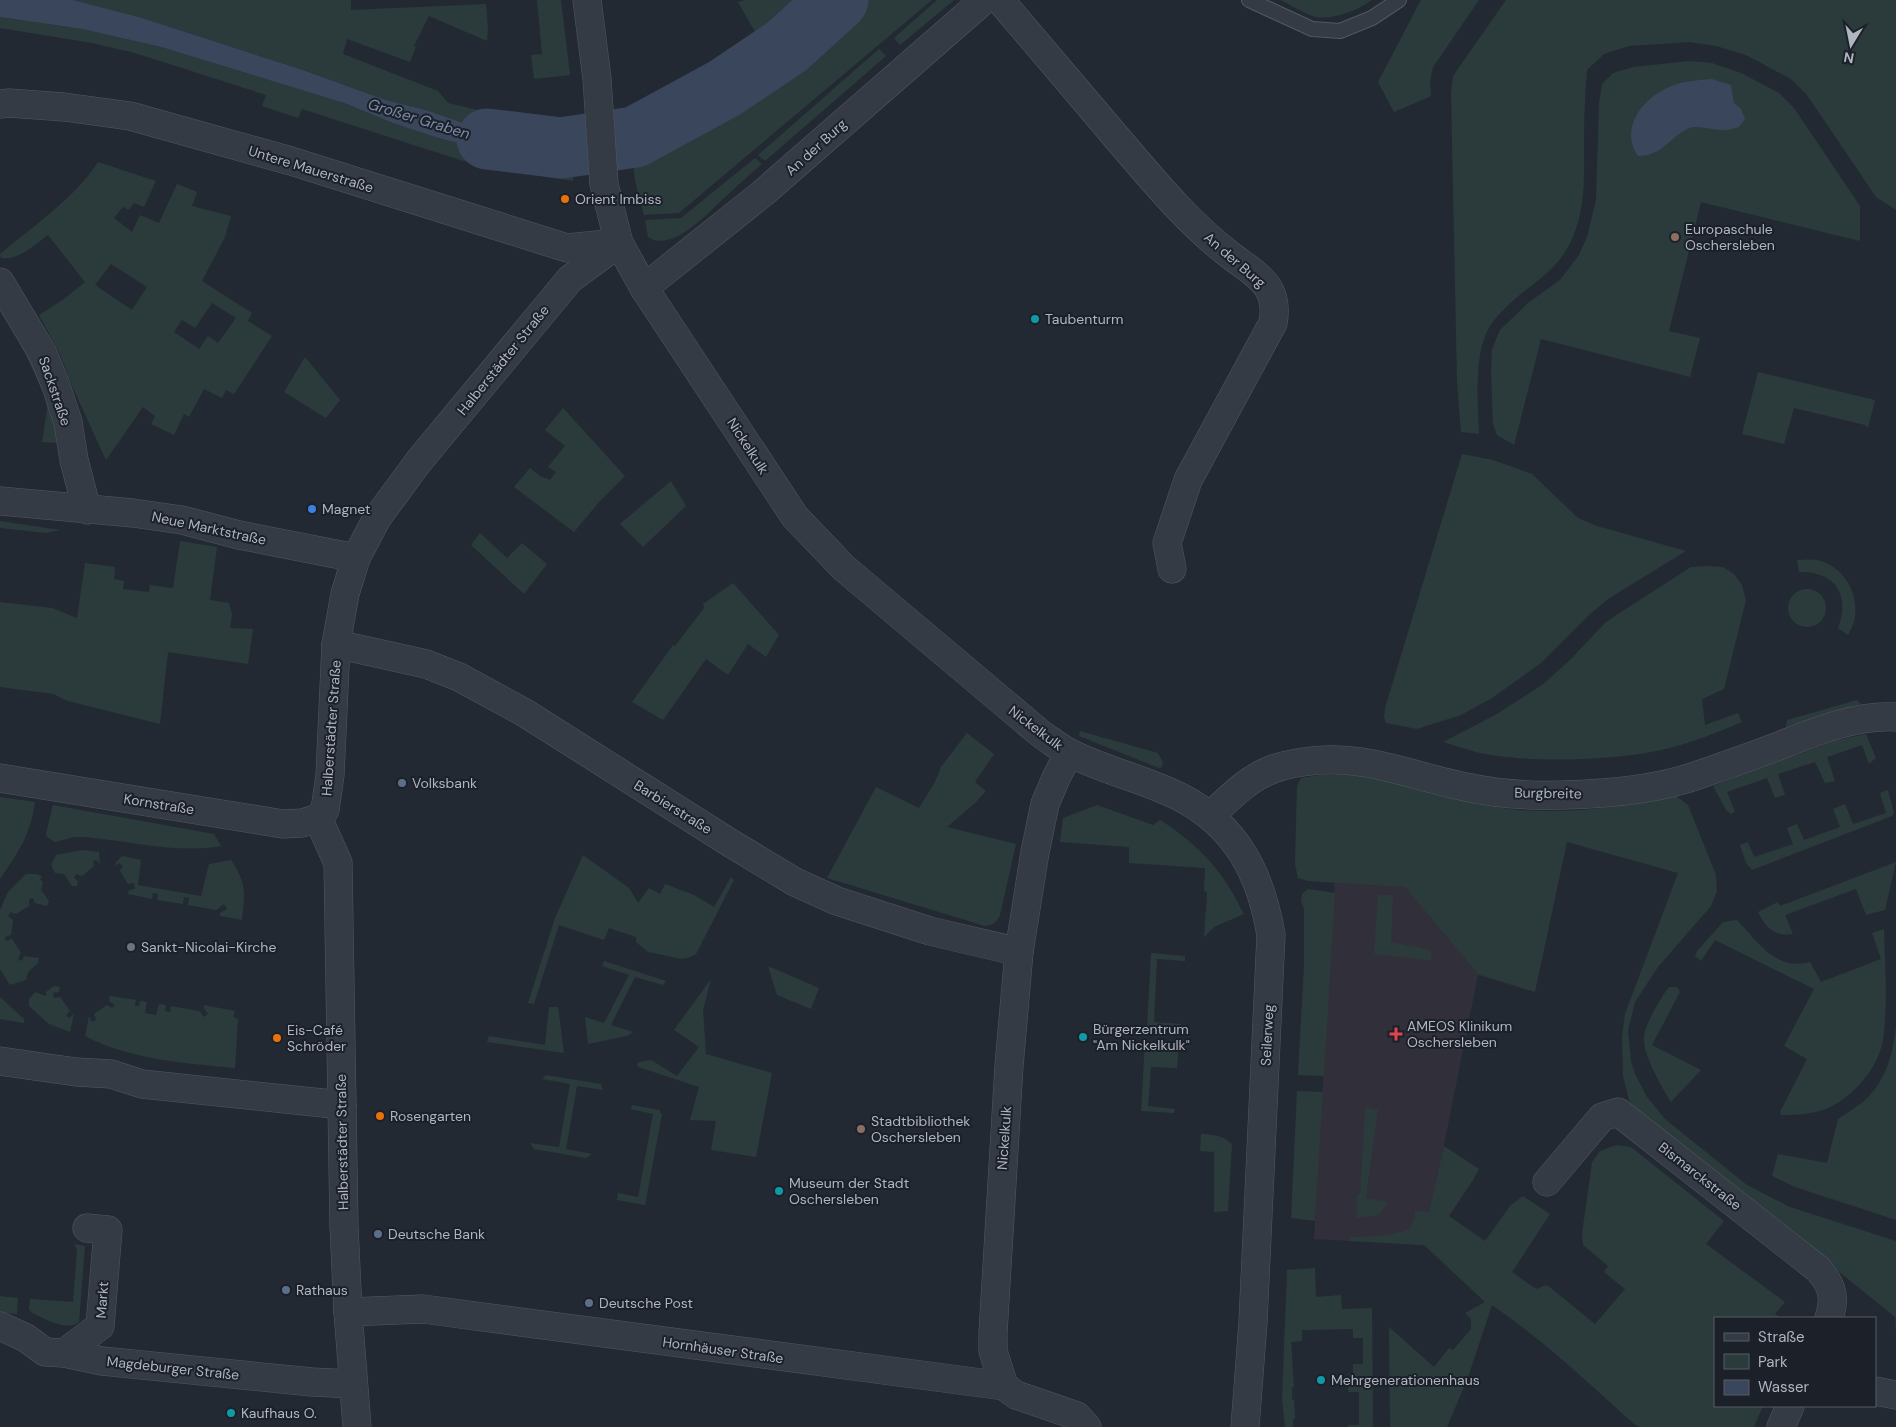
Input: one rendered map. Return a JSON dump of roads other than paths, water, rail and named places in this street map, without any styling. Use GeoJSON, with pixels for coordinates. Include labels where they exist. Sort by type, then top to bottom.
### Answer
{"type":"FeatureCollection","features":[{"type":"Feature","properties":{"kind":"street"},"geometry":{"type":"LineString","coordinates":[[588,0],[597,80],[604,184],[617,239]]}},
{"type":"Feature","properties":{"kind":"street","name":"An der Burg"},"geometry":{"type":"LineString","coordinates":[[644,288],[763,193],[984,0]]}},
{"type":"Feature","properties":{"kind":"street","name":"An der Burg"},"geometry":{"type":"LineString","coordinates":[[1000,0],[1172,203],[1210,240],[1265,282],[1274,297],[1275,311],[1273,323],[1188,480],[1167,543],[1172,569]]}},
{"type":"Feature","properties":{"kind":"street","name":"Untere Mauerstraße"},"geometry":{"type":"LineString","coordinates":[[0,104],[64,107],[130,116],[291,161],[567,248],[617,239]]}},
{"type":"Feature","properties":{"kind":"street","name":"Nickelkulk"},"geometry":{"type":"LineString","coordinates":[[617,239],[644,288],[795,517],[844,568],[1041,734],[1069,753],[1045,804],[1019,952],[1008,1085],[993,1333],[994,1351],[1004,1386]]}},
{"type":"Feature","properties":{"kind":"street","name":"Halberstädter Straße"},"geometry":{"type":"LineString","coordinates":[[357,1427],[348,1312],[344,1226],[338,863],[318,818],[325,810],[330,775],[336,644],[345,594],[356,558],[377,518],[419,461],[570,279],[617,239]]}},
{"type":"Feature","properties":{"kind":"street","name":"Sackstraße"},"geometry":{"type":"LineString","coordinates":[[0,282],[43,354],[56,386],[68,422],[74,460],[87,510]]}},
{"type":"Feature","properties":{"kind":"street","name":"Neue Marktstraße"},"geometry":{"type":"LineString","coordinates":[[0,501],[182,520],[239,535],[356,558]]}},
{"type":"Feature","properties":{"kind":"street","name":"Barbierstraße"},"geometry":{"type":"LineString","coordinates":[[336,644],[426,664],[459,677],[525,714],[795,882],[837,901],[930,931],[1019,952]]}},
{"type":"Feature","properties":{"kind":"street","name":"Burgbreite"},"geometry":{"type":"LineString","coordinates":[[1210,816],[1247,782],[1267,771],[1322,759],[1354,760],[1466,787],[1511,794],[1561,795],[1604,793],[1695,776],[1814,732],[1853,720],[1882,716],[1896,717]]}},
{"type":"Feature","properties":{"kind":"street","name":"Seilerweg"},"geometry":{"type":"LineString","coordinates":[[1069,753],[1182,797],[1210,816],[1229,834],[1247,859],[1267,907],[1271,935],[1245,1427]]}},
{"type":"Feature","properties":{"kind":"street","name":"Kornstraße"},"geometry":{"type":"LineString","coordinates":[[0,778],[283,824],[302,823],[318,818]]}},
{"type":"Feature","properties":{"kind":"street"},"geometry":{"type":"LineString","coordinates":[[0,1061],[76,1072],[111,1074],[142,1084],[342,1106]]}},
{"type":"Feature","properties":{"kind":"street","name":"Bismarckstraße"},"geometry":{"type":"LineString","coordinates":[[1548,1182],[1602,1117],[1618,1112],[1818,1269],[1829,1281],[1832,1298],[1829,1317]]}},
{"type":"Feature","properties":{"kind":"street","name":"Markt"},"geometry":{"type":"LineString","coordinates":[[64,1353],[100,1326],[98,1229]]}},
{"type":"Feature","properties":{"kind":"street","name":"Hornhäuser Straße"},"geometry":{"type":"LineString","coordinates":[[348,1312],[423,1309],[1004,1386],[1016,1395],[1077,1416],[1087,1427]]}},
{"type":"Feature","properties":{"kind":"street","name":"Magdeburger Straße"},"geometry":{"type":"LineString","coordinates":[[0,1326],[26,1338],[45,1352],[64,1353],[102,1361],[312,1382],[353,1384]]}},
{"type":"Feature","properties":{"kind":"street"},"geometry":{"type":"LineString","coordinates":[[1876,1391],[1896,1395]]}},
{"type":"Feature","properties":{"kind":"street"},"geometry":{"type":"LineString","coordinates":[[1781,1427],[1790,1407]]}},
{"type":"Feature","properties":{"kind":"lane"},"geometry":{"type":"LineString","coordinates":[[1249,0],[1312,29],[1340,31],[1372,18],[1399,0]]}},
{"type":"Feature","properties":{"kind":"water"},"geometry":{"type":"Polygon","coordinates":[[[0,0],[73,0],[139,17],[300,69],[386,100],[426,110],[481,129],[522,136],[569,137],[573,164],[498,153],[438,138],[390,122],[347,104],[161,47],[82,29],[0,17],[0,0]]]}},
{"type":"Feature","properties":{"kind":"water"},"geometry":{"type":"Polygon","coordinates":[[[1712,79],[1731,85],[1734,103],[1741,109],[1745,119],[1739,127],[1724,130],[1699,127],[1689,128],[1664,147],[1653,153],[1638,156],[1631,135],[1637,115],[1643,106],[1659,92],[1674,85],[1696,80],[1712,79]]]}},
{"type":"Feature","properties":{"kind":"waterway","name":"Großer Graben"},"geometry":{"type":"LineString","coordinates":[[487,139],[561,148],[635,137],[725,88],[786,47],[838,0]]}},
{"type":"Feature","properties":{"kind":"place","name":"Orient Imbiss"},"geometry":{"type":"Point","coordinates":[565,199]}},
{"type":"Feature","properties":{"kind":"place","name":"Europaschule Oschersleben"},"geometry":{"type":"Point","coordinates":[1675,237]}},
{"type":"Feature","properties":{"kind":"place","name":"Taubenturm"},"geometry":{"type":"Point","coordinates":[1035,319]}},
{"type":"Feature","properties":{"kind":"place","name":"Magnet"},"geometry":{"type":"Point","coordinates":[312,509]}},
{"type":"Feature","properties":{"kind":"place","name":"Volksbank"},"geometry":{"type":"Point","coordinates":[402,783]}},
{"type":"Feature","properties":{"kind":"place","name":"Sankt-Nicolai-Kirche"},"geometry":{"type":"Point","coordinates":[131,947]}},
{"type":"Feature","properties":{"kind":"place","name":"AMEOS Klinikum Oschersleben"},"geometry":{"type":"Point","coordinates":[1396,1034]}},
{"type":"Feature","properties":{"kind":"place","name":"Bürgerzentrum \"Am Nickelkulk\""},"geometry":{"type":"Point","coordinates":[1083,1037]}},
{"type":"Feature","properties":{"kind":"place","name":"Eis-Café Schröder"},"geometry":{"type":"Point","coordinates":[277,1038]}},
{"type":"Feature","properties":{"kind":"place","name":"Rosengarten"},"geometry":{"type":"Point","coordinates":[380,1116]}},
{"type":"Feature","properties":{"kind":"place","name":"Stadtbibliothek Oschersleben"},"geometry":{"type":"Point","coordinates":[861,1129]}},
{"type":"Feature","properties":{"kind":"place","name":"Museum der Stadt Oschersleben"},"geometry":{"type":"Point","coordinates":[779,1191]}},
{"type":"Feature","properties":{"kind":"place","name":"Deutsche Bank"},"geometry":{"type":"Point","coordinates":[378,1234]}},
{"type":"Feature","properties":{"kind":"place","name":"Rathaus"},"geometry":{"type":"Point","coordinates":[286,1290]}},
{"type":"Feature","properties":{"kind":"place","name":"Deutsche Post"},"geometry":{"type":"Point","coordinates":[589,1303]}},
{"type":"Feature","properties":{"kind":"place","name":"Mehrgenerationenhaus"},"geometry":{"type":"Point","coordinates":[1321,1380]}},
{"type":"Feature","properties":{"kind":"place","name":"Kaufhaus O."},"geometry":{"type":"Point","coordinates":[231,1413]}}]}
